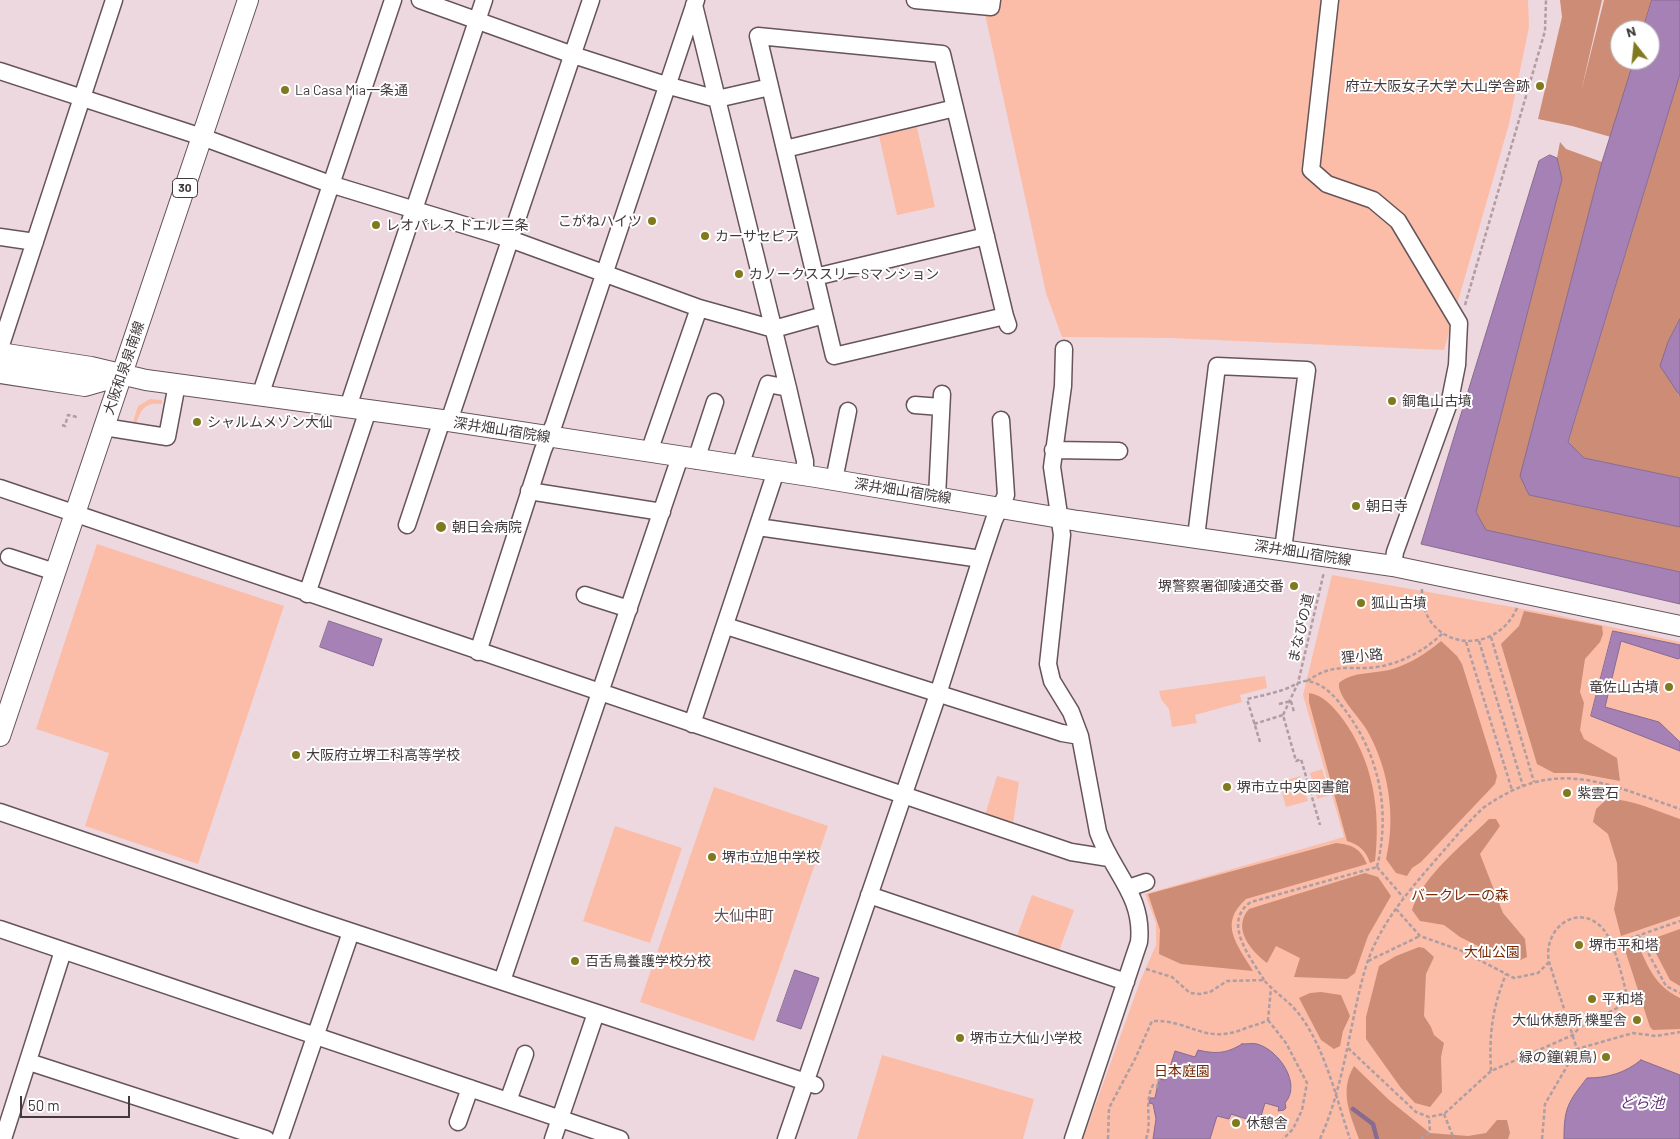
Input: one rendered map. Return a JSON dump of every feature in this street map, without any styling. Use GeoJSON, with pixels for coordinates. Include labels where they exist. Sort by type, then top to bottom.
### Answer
{"type":"FeatureCollection","features":[{"type":"Feature","properties":{"kind":"main road","name":"大阪和泉泉南線"},"geometry":{"type":"LineString","coordinates":[[0,736],[248,0]]}},
{"type":"Feature","properties":{"kind":"main road","name":"深井畑山宿院線"},"geometry":{"type":"LineString","coordinates":[[0,353],[91,367],[122,375],[177,384],[446,421],[834,480],[1062,518],[1392,566],[1680,626]]}},
{"type":"Feature","properties":{"kind":"main road","name":"深井畑山宿院線"},"geometry":{"type":"LineString","coordinates":[[0,373],[85,386],[122,375]]}},
{"type":"Feature","properties":{"kind":"street"},"geometry":{"type":"LineString","coordinates":[[0,348],[114,0]]}},
{"type":"Feature","properties":{"kind":"street"},"geometry":{"type":"LineString","coordinates":[[260,396],[393,0]]}},
{"type":"Feature","properties":{"kind":"street"},"geometry":{"type":"LineString","coordinates":[[420,0],[573,55],[666,85],[717,99],[770,87]]}},
{"type":"Feature","properties":{"kind":"street"},"geometry":{"type":"LineString","coordinates":[[348,407],[484,0]]}},
{"type":"Feature","properties":{"kind":"street"},"geometry":{"type":"LineString","coordinates":[[407,525],[510,239],[591,0]]}},
{"type":"Feature","properties":{"kind":"street"},"geometry":{"type":"LineString","coordinates":[[915,0],[991,7],[992,0]]}},
{"type":"Feature","properties":{"kind":"street"},"geometry":{"type":"LineString","coordinates":[[1330,0],[1311,170],[1327,184],[1373,200],[1398,221],[1459,323],[1457,365],[1450,400],[1395,552],[1392,566]]}},
{"type":"Feature","properties":{"kind":"street"},"geometry":{"type":"LineString","coordinates":[[478,652],[529,491],[695,3]]}},
{"type":"Feature","properties":{"kind":"street"},"geometry":{"type":"LineString","coordinates":[[695,3],[788,388],[805,461],[806,476]]}},
{"type":"Feature","properties":{"kind":"street"},"geometry":{"type":"LineString","coordinates":[[758,36],[942,54],[955,108],[1006,320],[834,356],[758,36]]}},
{"type":"Feature","properties":{"kind":"street"},"geometry":{"type":"LineString","coordinates":[[0,71],[202,137],[330,184],[414,208],[510,239],[699,308],[774,329],[824,315]]}},
{"type":"Feature","properties":{"kind":"street"},"geometry":{"type":"LineString","coordinates":[[785,149],[955,108]]}},
{"type":"Feature","properties":{"kind":"street"},"geometry":{"type":"LineString","coordinates":[[815,277],[986,236]]}},
{"type":"Feature","properties":{"kind":"street"},"geometry":{"type":"LineString","coordinates":[[0,237],[35,242]]}},
{"type":"Feature","properties":{"kind":"street"},"geometry":{"type":"LineString","coordinates":[[649,452],[699,308]]}},
{"type":"Feature","properties":{"kind":"street"},"geometry":{"type":"LineString","coordinates":[[1064,349],[1063,386],[1053,450],[1053,474],[1062,518],[1062,535],[1048,664],[1052,681],[1071,712],[1080,736],[1098,832],[1138,909],[1141,925],[1139,942],[1073,1139]]}},
{"type":"Feature","properties":{"kind":"street"},"geometry":{"type":"LineString","coordinates":[[1196,537],[1217,366],[1307,370],[1283,549]]}},
{"type":"Feature","properties":{"kind":"street"},"geometry":{"type":"LineString","coordinates":[[104,427],[167,437],[177,384]]}},
{"type":"Feature","properties":{"kind":"street"},"geometry":{"type":"LineString","coordinates":[[740,466],[768,384],[788,388]]}},
{"type":"Feature","properties":{"kind":"street"},"geometry":{"type":"LineString","coordinates":[[915,405],[942,401],[937,497]]}},
{"type":"Feature","properties":{"kind":"street"},"geometry":{"type":"LineString","coordinates":[[502,981],[662,512],[716,402]]}},
{"type":"Feature","properties":{"kind":"street"},"geometry":{"type":"LineString","coordinates":[[307,594],[368,410]]}},
{"type":"Feature","properties":{"kind":"street"},"geometry":{"type":"LineString","coordinates":[[834,480],[848,411]]}},
{"type":"Feature","properties":{"kind":"street"},"geometry":{"type":"LineString","coordinates":[[786,1139],[810,1083],[868,894],[938,694],[981,559],[1006,495],[1001,420]]}},
{"type":"Feature","properties":{"kind":"street"},"geometry":{"type":"LineString","coordinates":[[1053,450],[1119,451]]}},
{"type":"Feature","properties":{"kind":"street"},"geometry":{"type":"LineString","coordinates":[[692,724],[776,471]]}},
{"type":"Feature","properties":{"kind":"street"},"geometry":{"type":"LineString","coordinates":[[0,488],[307,594],[904,794],[1071,852],[1110,858]]}},
{"type":"Feature","properties":{"kind":"street"},"geometry":{"type":"LineString","coordinates":[[529,491],[662,512]]}},
{"type":"Feature","properties":{"kind":"street"},"geometry":{"type":"LineString","coordinates":[[758,527],[981,559]]}},
{"type":"Feature","properties":{"kind":"street"},"geometry":{"type":"LineString","coordinates":[[10,557],[55,572]]}},
{"type":"Feature","properties":{"kind":"street"},"geometry":{"type":"LineString","coordinates":[[585,595],[629,609]]}},
{"type":"Feature","properties":{"kind":"street"},"geometry":{"type":"LineString","coordinates":[[726,626],[1062,733],[1080,736]]}},
{"type":"Feature","properties":{"kind":"street"},"geometry":{"type":"LineString","coordinates":[[0,812],[351,932],[810,1083]]}},
{"type":"Feature","properties":{"kind":"street"},"geometry":{"type":"LineString","coordinates":[[1128,888],[1146,882]]}},
{"type":"Feature","properties":{"kind":"street"},"geometry":{"type":"LineString","coordinates":[[868,894],[1126,982]]}},
{"type":"Feature","properties":{"kind":"street"},"geometry":{"type":"LineString","coordinates":[[0,929],[620,1139]]}},
{"type":"Feature","properties":{"kind":"street"},"geometry":{"type":"LineString","coordinates":[[280,1139],[351,932]]}},
{"type":"Feature","properties":{"kind":"street"},"geometry":{"type":"LineString","coordinates":[[3,1139],[63,951]]}},
{"type":"Feature","properties":{"kind":"street"},"geometry":{"type":"LineString","coordinates":[[553,1139],[596,1012]]}},
{"type":"Feature","properties":{"kind":"street"},"geometry":{"type":"LineString","coordinates":[[508,1101],[524,1054]]}},
{"type":"Feature","properties":{"kind":"street"},"geometry":{"type":"LineString","coordinates":[[28,1062],[266,1139]]}},
{"type":"Feature","properties":{"kind":"street"},"geometry":{"type":"LineString","coordinates":[[458,1122],[470,1088]]}},
{"type":"Feature","properties":{"kind":"path"},"geometry":{"type":"LineString","coordinates":[[1459,323],[1545,31],[1546,0]]}},
{"type":"Feature","properties":{"kind":"path"},"geometry":{"type":"LineString","coordinates":[[62,425],[65,426],[68,415],[77,417]]}},
{"type":"Feature","properties":{"kind":"path","name":"まなびの道"},"geometry":{"type":"LineString","coordinates":[[1282,716],[1298,683],[1323,577]]}},
{"type":"Feature","properties":{"kind":"path"},"geometry":{"type":"LineString","coordinates":[[1423,584],[1424,606],[1428,617],[1443,633],[1466,642],[1479,641],[1491,637],[1504,629],[1512,619],[1519,602]]}},
{"type":"Feature","properties":{"kind":"path","name":"狸小路"},"geometry":{"type":"LineString","coordinates":[[1254,724],[1247,700],[1307,681],[1322,672],[1339,668],[1373,667],[1399,661],[1422,650],[1443,633]]}},
{"type":"Feature","properties":{"kind":"path"},"geometry":{"type":"LineString","coordinates":[[1491,637],[1534,782]]}},
{"type":"Feature","properties":{"kind":"path"},"geometry":{"type":"LineString","coordinates":[[1479,641],[1523,786]]}},
{"type":"Feature","properties":{"kind":"path"},"geometry":{"type":"LineString","coordinates":[[1466,642],[1512,790]]}},
{"type":"Feature","properties":{"kind":"path"},"geometry":{"type":"LineString","coordinates":[[1307,681],[1326,689],[1340,703],[1362,734],[1370,752],[1381,789],[1383,808],[1382,846],[1377,867]]}},
{"type":"Feature","properties":{"kind":"path"},"geometry":{"type":"LineString","coordinates":[[1280,704],[1290,701],[1294,712]]}},
{"type":"Feature","properties":{"kind":"path"},"geometry":{"type":"LineString","coordinates":[[1260,742],[1254,724],[1282,716],[1296,761],[1301,759],[1320,825]]}},
{"type":"Feature","properties":{"kind":"path"},"geometry":{"type":"LineString","coordinates":[[1320,1139],[1336,1095],[1348,1048],[1356,1005],[1376,940],[1388,918],[1403,897],[1470,820],[1483,808],[1512,790],[1534,782],[1565,778],[1595,781],[1680,809]]}},
{"type":"Feature","properties":{"kind":"path"},"geometry":{"type":"LineString","coordinates":[[1377,867],[1403,897]]}},
{"type":"Feature","properties":{"kind":"path"},"geometry":{"type":"LineString","coordinates":[[1350,1139],[1336,1095],[1308,1028],[1292,1006],[1270,988],[1264,980],[1241,939],[1237,926],[1239,914],[1251,902],[1377,867]]}},
{"type":"Feature","properties":{"kind":"path"},"geometry":{"type":"LineString","coordinates":[[1396,909],[1420,936],[1460,950],[1514,978],[1538,973],[1549,962]]}},
{"type":"Feature","properties":{"kind":"path"},"geometry":{"type":"LineString","coordinates":[[1348,1048],[1416,1112],[1429,1118],[1444,1114],[1491,1071],[1573,1035],[1580,1027],[1628,1002],[1611,945],[1602,928],[1595,922],[1586,919],[1566,921],[1558,926],[1548,942],[1549,962],[1573,1035],[1577,1049]]}},
{"type":"Feature","properties":{"kind":"path"},"geometry":{"type":"LineString","coordinates":[[1611,945],[1680,921]]}},
{"type":"Feature","properties":{"kind":"path"},"geometry":{"type":"LineString","coordinates":[[1368,961],[1420,936]]}},
{"type":"Feature","properties":{"kind":"path"},"geometry":{"type":"LineString","coordinates":[[1639,936],[1666,986],[1680,993]]}},
{"type":"Feature","properties":{"kind":"path"},"geometry":{"type":"LineString","coordinates":[[1141,967],[1172,978],[1190,993],[1210,992],[1227,981],[1264,980]]}},
{"type":"Feature","properties":{"kind":"path"},"geometry":{"type":"LineString","coordinates":[[1491,1071],[1491,1020],[1496,998],[1506,974]]}},
{"type":"Feature","properties":{"kind":"path"},"geometry":{"type":"LineString","coordinates":[[1270,988],[1268,1020],[1286,1043],[1307,1083],[1302,1110],[1293,1129],[1283,1139]]}},
{"type":"Feature","properties":{"kind":"path"},"geometry":{"type":"LineString","coordinates":[[1108,1139],[1109,1108],[1135,1059],[1152,1021],[1161,1021],[1206,1034],[1225,1036],[1268,1020]]}},
{"type":"Feature","properties":{"kind":"path"},"geometry":{"type":"LineString","coordinates":[[1542,1139],[1545,1104],[1577,1049],[1632,1033],[1656,1036],[1680,1032]]}},
{"type":"Feature","properties":{"kind":"path"},"geometry":{"type":"LineString","coordinates":[[1146,1139],[1149,1124],[1148,1098],[1153,1085],[1157,1087],[1159,1079]]}},
{"type":"Feature","properties":{"kind":"path"},"geometry":{"type":"LineString","coordinates":[[1444,1114],[1454,1139]]}},
{"type":"Feature","properties":{"kind":"path"},"geometry":{"type":"LineString","coordinates":[[1422,1139],[1430,1132],[1429,1118]]}},
{"type":"Feature","properties":{"kind":"green space"},"geometry":{"type":"Polygon","coordinates":[[[985,0],[1528,0],[1529,27],[1509,124],[1444,350],[1170,338],[1062,337],[1046,293],[985,14],[985,0]]]}},
{"type":"Feature","properties":{"kind":"green space"},"geometry":{"type":"Polygon","coordinates":[[[1560,0],[1602,0],[1581,92],[1604,0],[1652,0],[1646,20],[1610,20],[1610,70],[1631,70],[1611,137],[1538,119],[1562,17],[1560,0]]]}},
{"type":"Feature","properties":{"kind":"green space"},"geometry":{"type":"Polygon","coordinates":[[[1680,74],[1680,319],[1668,342],[1678,395],[1680,396],[1680,478],[1584,458],[1568,443],[1680,74]]]}},
{"type":"Feature","properties":{"kind":"green space"},"geometry":{"type":"Polygon","coordinates":[[[917,127],[935,207],[897,215],[879,136],[917,127]]]}},
{"type":"Feature","properties":{"kind":"green space"},"geometry":{"type":"Polygon","coordinates":[[[1560,142],[1566,149],[1602,162],[1521,476],[1529,495],[1680,527],[1680,572],[1485,530],[1476,512],[1562,179],[1557,158],[1560,142]]]}},
{"type":"Feature","properties":{"kind":"green space"},"geometry":{"type":"Polygon","coordinates":[[[150,399],[162,400],[162,404],[151,404],[144,408],[135,426],[132,425],[138,406],[150,399]]]}},
{"type":"Feature","properties":{"kind":"green space"},"geometry":{"type":"Polygon","coordinates":[[[97,544],[284,606],[198,864],[85,826],[109,753],[36,729],[97,544]]]}},
{"type":"Feature","properties":{"kind":"green space","name":"大仙公園"},"geometry":{"type":"Polygon","coordinates":[[[1332,575],[1552,614],[1680,642],[1680,1139],[1083,1139],[1141,979],[1156,945],[1156,923],[1145,894],[1344,837],[1303,695],[1332,575]]]}},
{"type":"Feature","properties":{"kind":"green space"},"geometry":{"type":"Polygon","coordinates":[[[1524,611],[1602,626],[1603,634],[1600,642],[1585,659],[1580,692],[1584,703],[1580,730],[1584,739],[1617,758],[1620,781],[1577,773],[1554,773],[1537,764],[1501,644],[1519,626],[1524,611]]]}},
{"type":"Feature","properties":{"kind":"green space"},"geometry":{"type":"Polygon","coordinates":[[[1441,641],[1457,656],[1462,664],[1497,776],[1495,784],[1421,862],[1412,868],[1407,876],[1396,873],[1386,859],[1389,843],[1390,810],[1386,778],[1368,732],[1342,695],[1339,683],[1351,676],[1387,671],[1400,667],[1430,650],[1441,641]]]}},
{"type":"Feature","properties":{"kind":"green space"},"geometry":{"type":"Polygon","coordinates":[[[1265,676],[1267,688],[1240,695],[1242,702],[1195,715],[1197,723],[1172,727],[1169,709],[1161,699],[1159,691],[1265,676]]]}},
{"type":"Feature","properties":{"kind":"green space"},"geometry":{"type":"Polygon","coordinates":[[[1309,693],[1324,699],[1342,718],[1353,734],[1368,768],[1377,823],[1375,861],[1370,863],[1362,849],[1347,841],[1309,702],[1309,693]]]}},
{"type":"Feature","properties":{"kind":"green space"},"geometry":{"type":"Polygon","coordinates":[[[1322,769],[1330,795],[1317,799],[1310,773],[1322,769]]]}},
{"type":"Feature","properties":{"kind":"green space"},"geometry":{"type":"Polygon","coordinates":[[[997,776],[1019,782],[1013,824],[985,815],[997,776]]]}},
{"type":"Feature","properties":{"kind":"green space"},"geometry":{"type":"Polygon","coordinates":[[[1300,776],[1308,801],[1286,807],[1279,782],[1300,776]]]}},
{"type":"Feature","properties":{"kind":"green space"},"geometry":{"type":"Polygon","coordinates":[[[714,787],[828,826],[754,1041],[640,1002],[714,787]]]}},
{"type":"Feature","properties":{"kind":"green space"},"geometry":{"type":"Polygon","coordinates":[[[1607,799],[1635,803],[1680,819],[1680,916],[1621,936],[1614,909],[1618,889],[1617,863],[1608,834],[1593,822],[1596,809],[1607,799]]]}},
{"type":"Feature","properties":{"kind":"green space","name":"バークレーの森"},"geometry":{"type":"Polygon","coordinates":[[[1489,819],[1496,819],[1500,826],[1480,854],[1503,913],[1525,939],[1527,957],[1520,960],[1496,955],[1460,937],[1444,925],[1420,921],[1412,910],[1417,897],[1434,873],[1489,819]]]}},
{"type":"Feature","properties":{"kind":"green space"},"geometry":{"type":"Polygon","coordinates":[[[615,826],[682,848],[650,943],[583,921],[615,826]]]}},
{"type":"Feature","properties":{"kind":"green space"},"geometry":{"type":"Polygon","coordinates":[[[1336,843],[1355,848],[1362,854],[1367,864],[1246,899],[1238,908],[1233,917],[1233,934],[1236,943],[1253,971],[1181,964],[1159,954],[1160,930],[1148,894],[1336,843]]]}},
{"type":"Feature","properties":{"kind":"green space"},"geometry":{"type":"Polygon","coordinates":[[[1365,873],[1378,877],[1391,896],[1368,936],[1355,973],[1347,979],[1294,977],[1300,958],[1276,946],[1267,963],[1249,945],[1245,938],[1242,924],[1244,916],[1249,909],[1365,873]]]}},
{"type":"Feature","properties":{"kind":"green space"},"geometry":{"type":"Polygon","coordinates":[[[1032,895],[1074,910],[1059,951],[1017,936],[1032,895]]]}},
{"type":"Feature","properties":{"kind":"green space"},"geometry":{"type":"Polygon","coordinates":[[[1680,929],[1680,986],[1670,980],[1649,940],[1680,929]]]}},
{"type":"Feature","properties":{"kind":"green space"},"geometry":{"type":"Polygon","coordinates":[[[1637,943],[1653,975],[1671,993],[1680,998],[1680,1029],[1653,1030],[1650,1027],[1624,947],[1637,943]]]}},
{"type":"Feature","properties":{"kind":"green space"},"geometry":{"type":"Polygon","coordinates":[[[1419,947],[1424,948],[1434,957],[1426,974],[1424,1016],[1434,1035],[1444,1043],[1441,1057],[1442,1092],[1430,1107],[1415,1103],[1401,1088],[1366,1039],[1366,1017],[1379,966],[1396,956],[1419,947]]]}},
{"type":"Feature","properties":{"kind":"green space"},"geometry":{"type":"Polygon","coordinates":[[[1321,992],[1341,995],[1350,1016],[1343,1031],[1340,1046],[1334,1049],[1321,1040],[1299,998],[1310,993],[1321,992]]]}},
{"type":"Feature","properties":{"kind":"green space"},"geometry":{"type":"Polygon","coordinates":[[[882,1055],[1034,1099],[1023,1139],[857,1139],[882,1055]]]}},
{"type":"Feature","properties":{"kind":"green space"},"geometry":{"type":"Polygon","coordinates":[[[1354,1066],[1389,1100],[1430,1133],[1468,1136],[1486,1133],[1497,1120],[1507,1120],[1510,1133],[1508,1139],[1359,1139],[1350,1112],[1347,1093],[1347,1084],[1354,1066]]]}},
{"type":"Feature","properties":{"kind":"water"},"geometry":{"type":"Polygon","coordinates":[[[1652,0],[1680,0],[1680,74],[1568,442],[1584,458],[1680,478],[1680,527],[1529,495],[1520,476],[1602,162],[1631,70],[1660,70],[1660,20],[1646,20],[1652,0]]]}},
{"type":"Feature","properties":{"kind":"water"},"geometry":{"type":"Polygon","coordinates":[[[1550,155],[1557,158],[1562,179],[1476,512],[1486,530],[1680,572],[1680,604],[1421,544],[1539,161],[1550,155]]]}},
{"type":"Feature","properties":{"kind":"water"},"geometry":{"type":"Polygon","coordinates":[[[1680,319],[1680,396],[1660,366],[1668,342],[1680,319]]]}},
{"type":"Feature","properties":{"kind":"water"},"geometry":{"type":"Polygon","coordinates":[[[329,621],[382,639],[373,666],[320,647],[329,621]]]}},
{"type":"Feature","properties":{"kind":"water"},"geometry":{"type":"Polygon","coordinates":[[[1613,631],[1680,645],[1680,658],[1678,659],[1621,641],[1605,707],[1659,722],[1680,742],[1680,751],[1591,716],[1613,631]]]}},
{"type":"Feature","properties":{"kind":"water"},"geometry":{"type":"Polygon","coordinates":[[[795,970],[819,978],[801,1029],[777,1021],[795,970]]]}},
{"type":"Feature","properties":{"kind":"water"},"geometry":{"type":"Polygon","coordinates":[[[1242,1044],[1255,1044],[1265,1047],[1280,1060],[1286,1069],[1291,1087],[1290,1095],[1285,1103],[1286,1108],[1278,1111],[1279,1107],[1265,1103],[1259,1123],[1231,1114],[1229,1119],[1217,1116],[1210,1139],[1153,1139],[1156,1119],[1153,1104],[1149,1103],[1150,1098],[1155,1098],[1159,1079],[1166,1080],[1175,1051],[1195,1057],[1198,1050],[1220,1052],[1231,1050],[1242,1044]]]}},
{"type":"Feature","properties":{"kind":"water","name":"どら池"},"geometry":{"type":"Polygon","coordinates":[[[1641,1060],[1680,1075],[1680,1139],[1564,1139],[1568,1106],[1575,1093],[1587,1078],[1616,1074],[1641,1060]]]}},
{"type":"Feature","properties":{"kind":"waterway"},"geometry":{"type":"LineString","coordinates":[[1353,1109],[1373,1124],[1377,1139]]}},
{"type":"Feature","properties":{"kind":"place","name":"府立大阪女子大学 大山学舎跡"},"geometry":{"type":"Point","coordinates":[1540,86]}},
{"type":"Feature","properties":{"kind":"place","name":"La Casa Mia一条通"},"geometry":{"type":"Point","coordinates":[285,90]}},
{"type":"Feature","properties":{"kind":"place","name":"こがねハイツ"},"geometry":{"type":"Point","coordinates":[652,221]}},
{"type":"Feature","properties":{"kind":"place","name":"レオパレス ドエル三条"},"geometry":{"type":"Point","coordinates":[376,225]}},
{"type":"Feature","properties":{"kind":"place","name":"カーサセピア"},"geometry":{"type":"Point","coordinates":[705,236]}},
{"type":"Feature","properties":{"kind":"place","name":"カノークススリーSマンション"},"geometry":{"type":"Point","coordinates":[739,274]}},
{"type":"Feature","properties":{"kind":"place","name":"銅亀山古墳"},"geometry":{"type":"Point","coordinates":[1392,401]}},
{"type":"Feature","properties":{"kind":"place","name":"シャルムメゾン大仙"},"geometry":{"type":"Point","coordinates":[197,422]}},
{"type":"Feature","properties":{"kind":"place","name":"朝日寺"},"geometry":{"type":"Point","coordinates":[1356,506]}},
{"type":"Feature","properties":{"kind":"place","name":"朝日会病院"},"geometry":{"type":"Point","coordinates":[441,527]}},
{"type":"Feature","properties":{"kind":"place","name":"堺警察署御陵通交番"},"geometry":{"type":"Point","coordinates":[1294,586]}},
{"type":"Feature","properties":{"kind":"place","name":"狐山古墳"},"geometry":{"type":"Point","coordinates":[1361,603]}},
{"type":"Feature","properties":{"kind":"place","name":"竜佐山古墳"},"geometry":{"type":"Point","coordinates":[1669,687]}},
{"type":"Feature","properties":{"kind":"place","name":"大阪府立堺工科高等学校"},"geometry":{"type":"Point","coordinates":[296,755]}},
{"type":"Feature","properties":{"kind":"place","name":"堺市立中央図書館"},"geometry":{"type":"Point","coordinates":[1227,787]}},
{"type":"Feature","properties":{"kind":"place","name":"紫雲石"},"geometry":{"type":"Point","coordinates":[1567,793]}},
{"type":"Feature","properties":{"kind":"place","name":"堺市立旭中学校"},"geometry":{"type":"Point","coordinates":[712,857]}},
{"type":"Feature","properties":{"kind":"place","name":"堺市平和塔"},"geometry":{"type":"Point","coordinates":[1579,945]}},
{"type":"Feature","properties":{"kind":"place","name":"百舌鳥養護学校分校"},"geometry":{"type":"Point","coordinates":[575,961]}},
{"type":"Feature","properties":{"kind":"place","name":"平和塔"},"geometry":{"type":"Point","coordinates":[1592,999]}},
{"type":"Feature","properties":{"kind":"place","name":"大仙休憩所 櫟聖舎"},"geometry":{"type":"Point","coordinates":[1637,1020]}},
{"type":"Feature","properties":{"kind":"place","name":"堺市立大仙小学校"},"geometry":{"type":"Point","coordinates":[960,1038]}},
{"type":"Feature","properties":{"kind":"place","name":"緑の鐘(親鳥)"},"geometry":{"type":"Point","coordinates":[1606,1057]}},
{"type":"Feature","properties":{"kind":"place","name":"休憩舎"},"geometry":{"type":"Point","coordinates":[1236,1123]}},
{"type":"Feature","properties":{"kind":"district","name":"大仙中町"},"geometry":{"type":"Point","coordinates":[744,916]}},
{"type":"Feature","properties":{"kind":"park label","name":"日本庭園"},"geometry":{"type":"Point","coordinates":[1182,1071]}}]}
